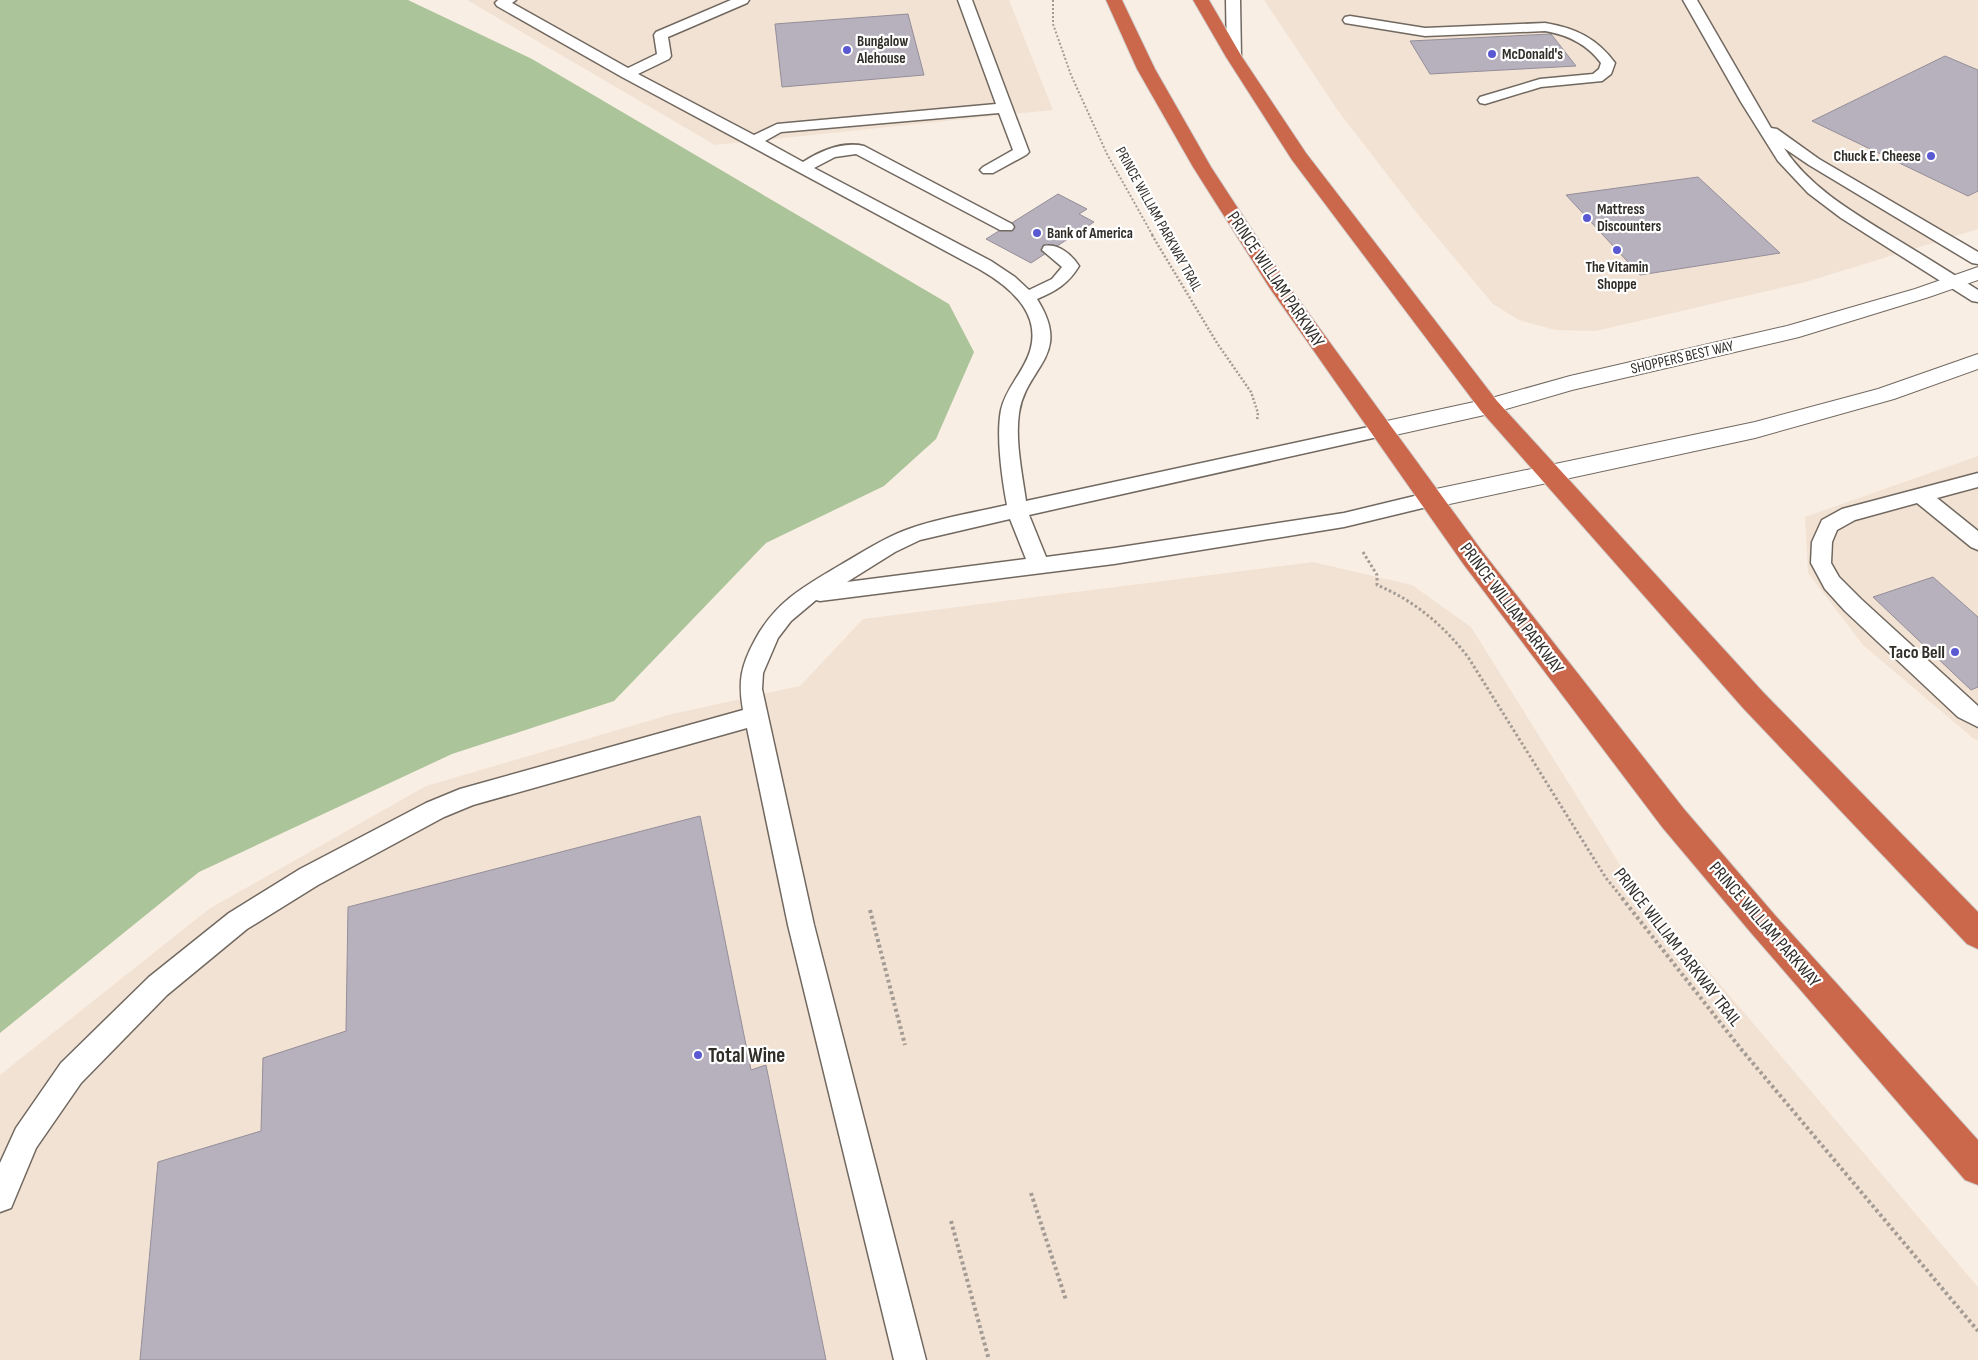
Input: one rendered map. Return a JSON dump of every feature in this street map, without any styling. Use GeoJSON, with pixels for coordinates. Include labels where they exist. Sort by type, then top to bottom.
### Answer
{"type":"FeatureCollection","features":[{"type":"Feature","properties":{"kind":"highway","name":"PRINCE WILLIAM PARKWAY"},"geometry":{"type":"LineString","coordinates":[[1114,0],[1146,69],[1202,167],[1279,287],[1431,500],[1673,818],[1763,924],[1978,1167]]}},
{"type":"Feature","properties":{"kind":"highway"},"geometry":{"type":"LineString","coordinates":[[1201,0],[1234,57],[1299,156],[1489,406],[1753,700],[1978,934]]}},
{"type":"Feature","properties":{"kind":"street","name":"SHOPPERS BEST WAY"},"geometry":{"type":"LineString","coordinates":[[1382,430],[1489,406],[1570,383],[1790,332],[1922,293],[1978,273]]}},
{"type":"Feature","properties":{"kind":"street"},"geometry":{"type":"LineString","coordinates":[[1431,500],[1755,430],[1886,394],[1978,361]]}},
{"type":"Feature","properties":{"kind":"lane"},"geometry":{"type":"LineString","coordinates":[[508,0],[502,3],[627,74],[1001,274],[1019,287],[1028,297],[1036,312],[1041,331],[1038,355],[1022,383],[1010,410],[1008,440],[1018,510],[1038,564]]}},
{"type":"Feature","properties":{"kind":"lane"},"geometry":{"type":"LineString","coordinates":[[627,74],[664,56],[661,35],[742,0]]}},
{"type":"Feature","properties":{"kind":"lane"},"geometry":{"type":"LineString","coordinates":[[965,0],[1021,152],[988,170]]}},
{"type":"Feature","properties":{"kind":"lane"},"geometry":{"type":"LineString","coordinates":[[1233,0],[1234,57]]}},
{"type":"Feature","properties":{"kind":"lane"},"geometry":{"type":"LineString","coordinates":[[1690,0],[1748,102],[1783,158],[1820,195],[1978,297]]}},
{"type":"Feature","properties":{"kind":"lane"},"geometry":{"type":"LineString","coordinates":[[1350,20],[1425,32],[1524,28],[1562,29],[1588,41],[1602,53],[1608,63],[1606,71],[1597,78],[1540,83],[1485,100]]}},
{"type":"Feature","properties":{"kind":"lane"},"geometry":{"type":"LineString","coordinates":[[753,142],[777,128],[1005,108]]}},
{"type":"Feature","properties":{"kind":"lane"},"geometry":{"type":"LineString","coordinates":[[1764,125],[1814,162],[1978,259]]}},
{"type":"Feature","properties":{"kind":"lane"},"geometry":{"type":"LineString","coordinates":[[803,168],[817,158],[832,152],[844,148],[859,149],[1006,227]]}},
{"type":"Feature","properties":{"kind":"lane"},"geometry":{"type":"LineString","coordinates":[[1028,297],[1055,286],[1065,277],[1070,266],[1064,258],[1050,250]]}},
{"type":"Feature","properties":{"kind":"lane"},"geometry":{"type":"LineString","coordinates":[[910,1360],[801,925],[756,716],[751,689],[752,673],[759,652],[770,632],[783,616],[809,594],[913,535],[1382,430]]}},
{"type":"Feature","properties":{"kind":"lane"},"geometry":{"type":"LineString","coordinates":[[1978,480],[1849,514],[1829,525],[1822,542],[1820,563],[1832,583],[1853,605],[1966,710],[1978,718]]}},
{"type":"Feature","properties":{"kind":"lane"},"geometry":{"type":"LineString","coordinates":[[1920,495],[1978,542]]}},
{"type":"Feature","properties":{"kind":"lane"},"geometry":{"type":"LineString","coordinates":[[809,594],[1114,556],[1328,522],[1431,500]]}},
{"type":"Feature","properties":{"kind":"lane"},"geometry":{"type":"LineString","coordinates":[[0,1197],[26,1138],[71,1073],[158,986],[238,921],[309,877],[435,810],[469,796],[756,716]]}},
{"type":"Feature","properties":{"kind":"path","name":"PRINCE WILLIAM PARKWAY TRAIL"},"geometry":{"type":"LineString","coordinates":[[1053,0],[1053,24],[1056,34],[1096,129],[1161,250],[1223,353],[1252,393],[1259,411],[1256,423]]}},
{"type":"Feature","properties":{"kind":"path","name":"PRINCE WILLIAM PARKWAY TRAIL"},"geometry":{"type":"LineString","coordinates":[[1377,575],[1377,585],[1404,596],[1455,638],[1606,878],[1740,1049],[1978,1331]]}},
{"type":"Feature","properties":{"kind":"path"},"geometry":{"type":"LineString","coordinates":[[870,910],[905,1045]]}},
{"type":"Feature","properties":{"kind":"path"},"geometry":{"type":"LineString","coordinates":[[1031,1193],[1066,1300]]}},
{"type":"Feature","properties":{"kind":"path"},"geometry":{"type":"LineString","coordinates":[[951,1221],[988,1360]]}},
{"type":"Feature","properties":{"kind":"shaded area"},"geometry":{"type":"Polygon","coordinates":[[[467,0],[1009,0],[1053,110],[715,145],[467,0]]]}},
{"type":"Feature","properties":{"kind":"shaded area"},"geometry":{"type":"Polygon","coordinates":[[[1264,0],[1978,0],[1978,229],[1806,282],[1596,331],[1555,330],[1519,320],[1493,304],[1416,212],[1339,112],[1264,0]]]}},
{"type":"Feature","properties":{"kind":"shaded area"},"geometry":{"type":"Polygon","coordinates":[[[1978,456],[1978,740],[1974,739],[1863,645],[1808,573],[1805,517],[1978,456]]]}},
{"type":"Feature","properties":{"kind":"shaded area"},"geometry":{"type":"Polygon","coordinates":[[[1313,562],[1412,585],[1471,627],[1625,873],[1978,1287],[1978,1360],[0,1360],[0,1075],[209,909],[426,786],[672,714],[800,686],[863,619],[1313,562]]]}},
{"type":"Feature","properties":{"kind":"green space"},"geometry":{"type":"Polygon","coordinates":[[[0,0],[408,0],[532,59],[949,304],[974,352],[936,439],[884,486],[766,543],[614,701],[452,754],[199,872],[0,1033],[0,0]]]}},
{"type":"Feature","properties":{"kind":"building","name":"Bungalow Alehouse"},"geometry":{"type":"Polygon","coordinates":[[[908,14],[924,75],[782,87],[775,24],[908,14]]]}},
{"type":"Feature","properties":{"kind":"building","name":"McDonald's"},"geometry":{"type":"Polygon","coordinates":[[[1551,34],[1576,66],[1430,74],[1410,41],[1551,34]]]}},
{"type":"Feature","properties":{"kind":"building","name":"Chuck E. Cheese"},"geometry":{"type":"Polygon","coordinates":[[[1945,56],[1978,70],[1978,191],[1968,196],[1812,121],[1945,56]]]}},
{"type":"Feature","properties":{"kind":"building"},"geometry":{"type":"Polygon","coordinates":[[[1698,177],[1780,253],[1640,275],[1566,195],[1698,177]]]}},
{"type":"Feature","properties":{"kind":"building","name":"Bank of America"},"geometry":{"type":"Polygon","coordinates":[[[1058,194],[1087,209],[1079,214],[1094,222],[1031,263],[986,239],[1058,194]]]}},
{"type":"Feature","properties":{"kind":"building","name":"Taco Bell"},"geometry":{"type":"Polygon","coordinates":[[[1933,577],[1978,617],[1978,687],[1971,690],[1873,597],[1933,577]]]}},
{"type":"Feature","properties":{"kind":"building"},"geometry":{"type":"Polygon","coordinates":[[[700,816],[751,1070],[766,1065],[826,1360],[140,1360],[158,1162],[261,1131],[263,1058],[346,1031],[348,907],[700,816]]]}},
{"type":"Feature","properties":{"kind":"place","name":"Bungalow Alehouse"},"geometry":{"type":"Point","coordinates":[847,50]}},
{"type":"Feature","properties":{"kind":"place","name":"McDonald's"},"geometry":{"type":"Point","coordinates":[1492,54]}},
{"type":"Feature","properties":{"kind":"place","name":"Chuck E. Cheese"},"geometry":{"type":"Point","coordinates":[1931,156]}},
{"type":"Feature","properties":{"kind":"place","name":"Mattress Discounters"},"geometry":{"type":"Point","coordinates":[1587,218]}},
{"type":"Feature","properties":{"kind":"place","name":"Bank of America"},"geometry":{"type":"Point","coordinates":[1037,233]}},
{"type":"Feature","properties":{"kind":"place","name":"The Vitamin Shoppe"},"geometry":{"type":"Point","coordinates":[1617,250]}},
{"type":"Feature","properties":{"kind":"place","name":"Taco Bell"},"geometry":{"type":"Point","coordinates":[1955,652]}},
{"type":"Feature","properties":{"kind":"place","name":"Total Wine"},"geometry":{"type":"Point","coordinates":[698,1055]}}]}
